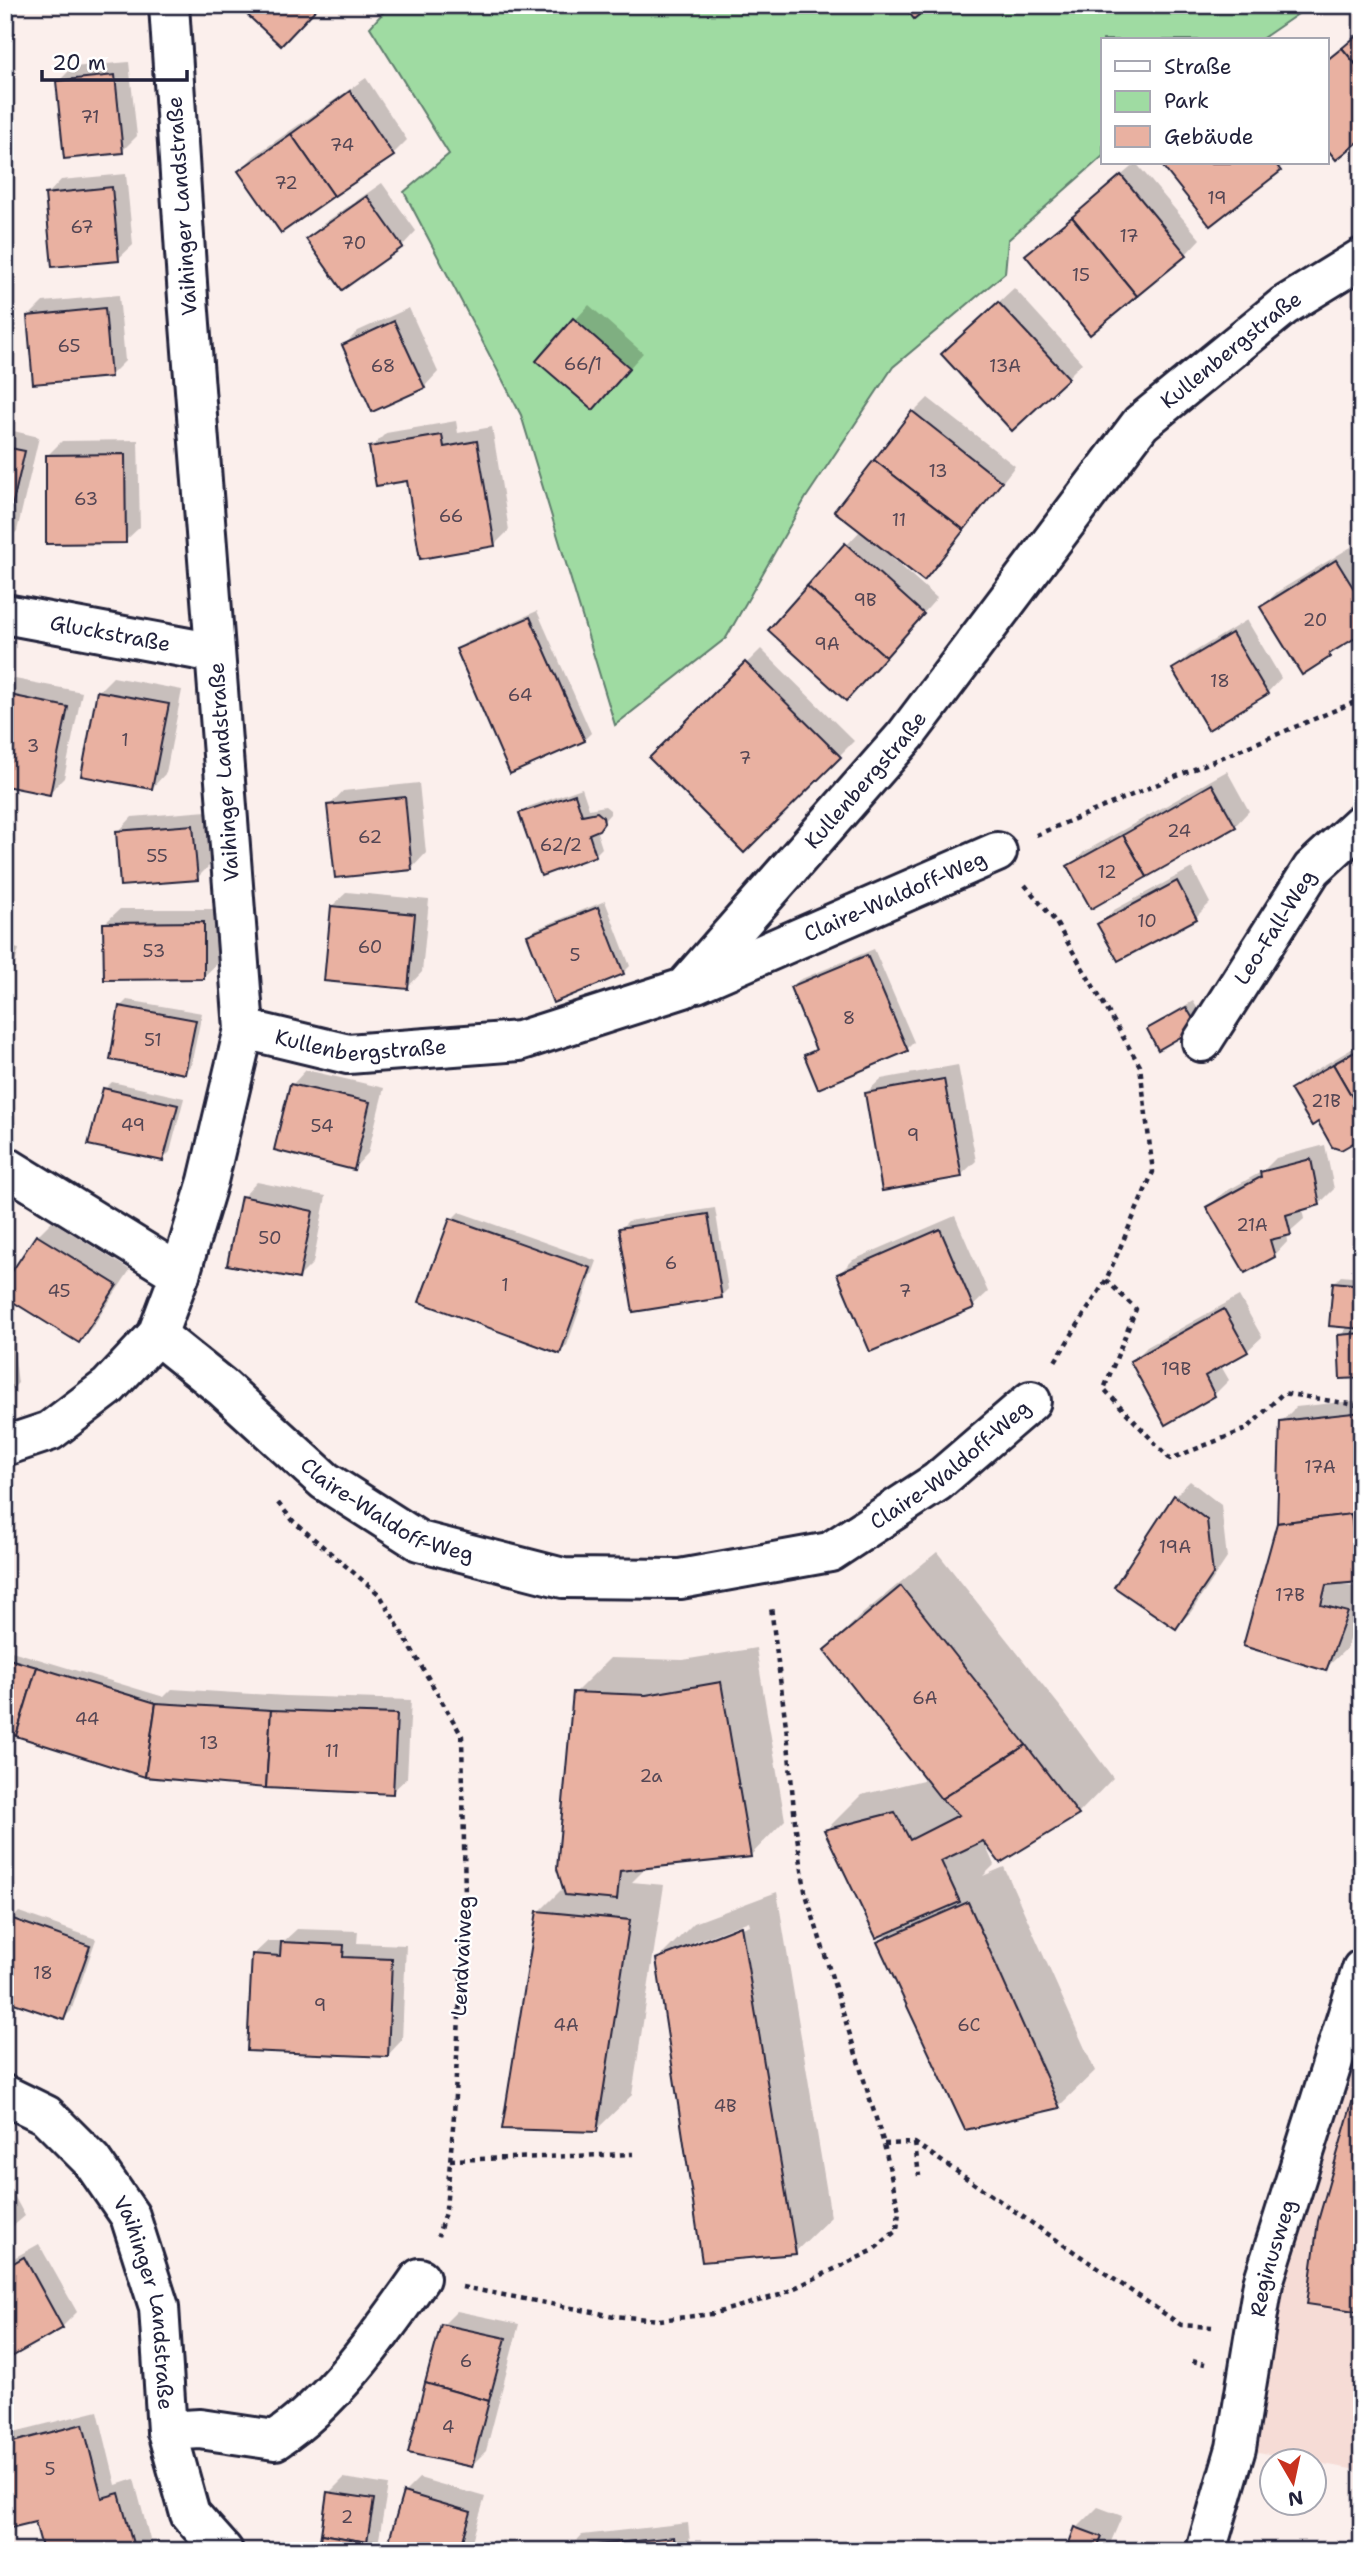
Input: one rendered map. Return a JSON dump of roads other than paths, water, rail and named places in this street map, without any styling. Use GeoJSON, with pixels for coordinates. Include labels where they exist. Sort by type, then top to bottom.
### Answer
{"type":"FeatureCollection","features":[{"type":"Feature","properties":{"kind":"street","name":"Vaihinger Landstraße"},"geometry":{"type":"LineString","coordinates":[[5,1446],[50,1431],[108,1387],[157,1335],[180,1275],[208,1181],[244,1029],[169,5]]}},
{"type":"Feature","properties":{"kind":"street","name":"Kullenbergstraße"},"geometry":{"type":"LineString","coordinates":[[244,1029],[348,1054],[519,1041],[684,988],[906,735],[1141,423],[1284,306],[1362,258]]}},
{"type":"Feature","properties":{"kind":"street","name":"Gluckstraße"},"geometry":{"type":"LineString","coordinates":[[5,614],[215,653]]}},
{"type":"Feature","properties":{"kind":"street","name":"Leo-Fall-Weg"},"geometry":{"type":"LineString","coordinates":[[1202,1042],[1312,869],[1362,823]]}},
{"type":"Feature","properties":{"kind":"street","name":"Claire-Waldoff-Weg"},"geometry":{"type":"LineString","coordinates":[[684,988],[997,852]]}},
{"type":"Feature","properties":{"kind":"street"},"geometry":{"type":"LineString","coordinates":[[5,1166],[180,1275]]}},
{"type":"Feature","properties":{"kind":"street","name":"Claire-Waldoff-Weg"},"geometry":{"type":"LineString","coordinates":[[157,1335],[223,1388],[325,1481],[419,1541],[563,1578],[680,1580],[830,1552],[937,1482],[1031,1401]]}},
{"type":"Feature","properties":{"kind":"street","name":"Reginusweg"},"geometry":{"type":"LineString","coordinates":[[1206,2551],[1236,2448],[1263,2283],[1362,1969]]}},
{"type":"Feature","properties":{"kind":"street","name":"Vaihinger Landstraße"},"geometry":{"type":"LineString","coordinates":[[5,2095],[46,2115],[92,2161],[130,2216],[159,2307],[167,2431],[190,2514],[223,2551]]}},
{"type":"Feature","properties":{"kind":"street"},"geometry":{"type":"LineString","coordinates":[[167,2431],[200,2429],[275,2440],[298,2425],[375,2342],[420,2278]]}}]}
